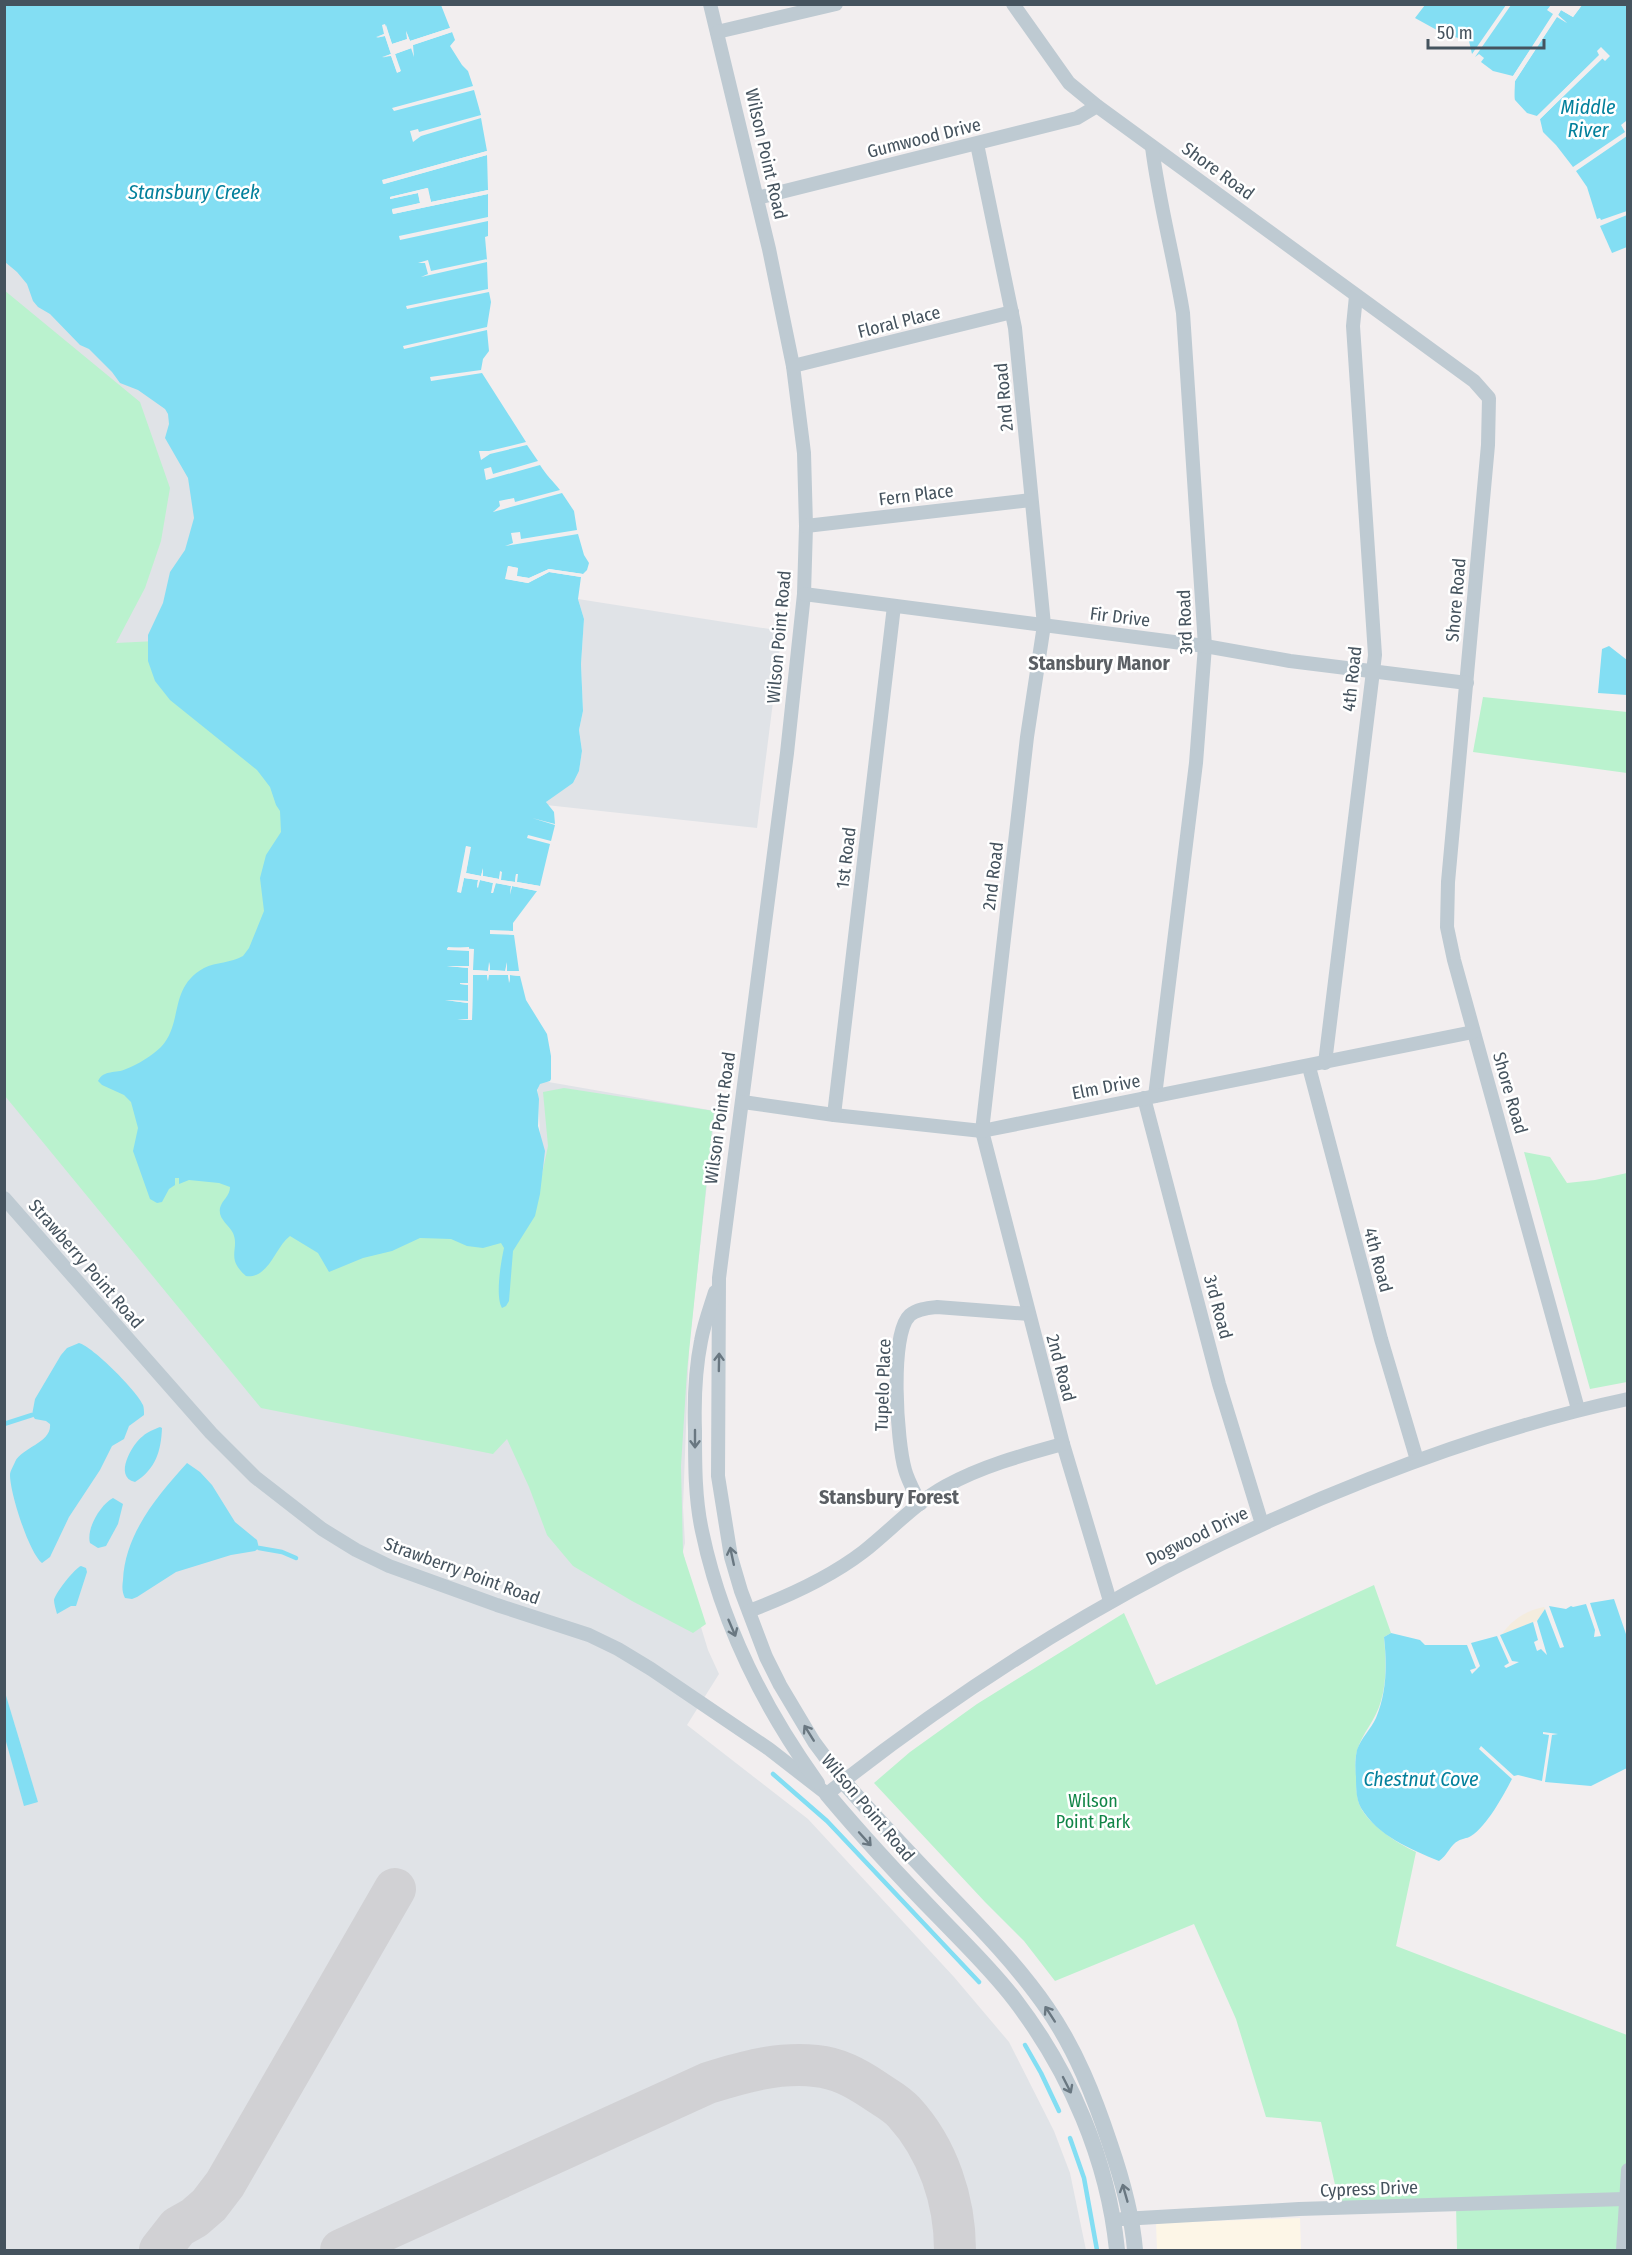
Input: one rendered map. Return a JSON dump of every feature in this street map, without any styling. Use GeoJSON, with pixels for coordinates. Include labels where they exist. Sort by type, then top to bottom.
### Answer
{"type":"FeatureCollection","features":[{"type":"Feature","properties":{"kind":"street","name":"Wilson Point Road"},"geometry":{"type":"LineString","coordinates":[[710,4],[757,198],[793,366],[804,453],[806,526],[804,594],[787,753],[719,1278],[718,1476],[731,1557],[766,1657],[814,1742],[843,1781],[1025,1978],[1047,2009],[1084,2074],[1117,2165],[1132,2217],[1135,2250]]}},
{"type":"Feature","properties":{"kind":"street"},"geometry":{"type":"LineString","coordinates":[[717,32],[836,4]]}},
{"type":"Feature","properties":{"kind":"street","name":"Shore Road"},"geometry":{"type":"LineString","coordinates":[[1013,4],[1068,83],[1152,147],[1474,381],[1489,398],[1490,421],[1447,916],[1454,960],[1473,1032],[1498,1114],[1578,1409]]}},
{"type":"Feature","properties":{"kind":"street","name":"Gumwood Drive"},"geometry":{"type":"LineString","coordinates":[[757,198],[1077,118],[1097,106]]}},
{"type":"Feature","properties":{"kind":"street","name":"2nd Road"},"geometry":{"type":"LineString","coordinates":[[977,144],[1012,312],[1022,383],[1044,625],[1026,748],[982,1131],[1063,1444],[1110,1600]]}},
{"type":"Feature","properties":{"kind":"street","name":"3rd Road"},"geometry":{"type":"LineString","coordinates":[[1152,147],[1162,212],[1175,261],[1183,313],[1205,646],[1196,763],[1149,1097],[1219,1384],[1262,1524]]}},
{"type":"Feature","properties":{"kind":"street","name":"4th Road"},"geometry":{"type":"LineString","coordinates":[[1325,1064],[1375,655],[1353,326],[1356,296]]}},
{"type":"Feature","properties":{"kind":"street","name":"Floral Place"},"geometry":{"type":"LineString","coordinates":[[793,366],[1012,312]]}},
{"type":"Feature","properties":{"kind":"street","name":"Fern Place"},"geometry":{"type":"LineString","coordinates":[[806,526],[1031,500]]}},
{"type":"Feature","properties":{"kind":"street","name":"Fir Drive"},"geometry":{"type":"LineString","coordinates":[[804,594],[1205,646],[1290,661],[1467,683]]}},
{"type":"Feature","properties":{"kind":"street","name":"1st Road"},"geometry":{"type":"LineString","coordinates":[[834,1115],[894,606]]}},
{"type":"Feature","properties":{"kind":"street","name":"Elm Drive"},"geometry":{"type":"LineString","coordinates":[[743,1102],[834,1115],[982,1131],[1325,1064],[1473,1032]]}},
{"type":"Feature","properties":{"kind":"street","name":"4th Road"},"geometry":{"type":"LineString","coordinates":[[1308,1067],[1375,1318],[1417,1460]]}},
{"type":"Feature","properties":{"kind":"street","name":"Strawberry Point Road"},"geometry":{"type":"LineString","coordinates":[[4,1198],[211,1433],[255,1477],[314,1523],[356,1550],[389,1566],[589,1635],[618,1649],[759,1743],[827,1794]]}},
{"type":"Feature","properties":{"kind":"street","name":"Wilson Point Road"},"geometry":{"type":"LineString","coordinates":[[719,1278],[701,1339],[695,1381],[696,1491],[702,1530],[717,1590],[743,1653],[770,1706],[789,1739],[827,1794],[864,1838],[1014,1998],[1044,2041],[1084,2119],[1108,2189],[1117,2250]]}},
{"type":"Feature","properties":{"kind":"street","name":"Tupelo Place"},"geometry":{"type":"LineString","coordinates":[[920,1504],[905,1471],[899,1441],[897,1380],[903,1326],[911,1315],[922,1309],[936,1306],[1029,1314]]}},
{"type":"Feature","properties":{"kind":"street","name":"Dogwood Drive"},"geometry":{"type":"LineString","coordinates":[[827,1794],[966,1691],[1110,1600],[1184,1561],[1262,1524],[1417,1460],[1578,1409],[1628,1399]]}},
{"type":"Feature","properties":{"kind":"street"},"geometry":{"type":"LineString","coordinates":[[749,1611],[785,1597],[861,1554],[945,1486],[1005,1461],[1063,1444]]}},
{"type":"Feature","properties":{"kind":"street"},"geometry":{"type":"LineString","coordinates":[[1623,2250],[1628,2170]]}},
{"type":"Feature","properties":{"kind":"street","name":"Cypress Drive"},"geometry":{"type":"LineString","coordinates":[[1114,2220],[1132,2217],[1299,2209],[1625,2199]]}},
{"type":"Feature","properties":{"kind":"shaded area"},"geometry":{"type":"Polygon","coordinates":[[[4,248],[170,400],[532,1181],[540,1132],[537,1080],[715,1111],[689,1347],[683,1551],[693,1601],[708,1650],[719,1674],[687,1725],[808,1819],[954,1977],[1009,2042],[1054,2131],[1070,2173],[1086,2250],[5,2250],[4,248]]]}},
{"type":"Feature","properties":{"kind":"shaded area"},"geometry":{"type":"Polygon","coordinates":[[[578,599],[782,631],[757,828],[546,805],[547,800],[573,783],[579,771],[582,751],[579,730],[583,711],[581,664],[584,619],[578,599]]]}},
{"type":"Feature","properties":{"kind":"shaded area"},"geometry":{"type":"Polygon","coordinates":[[[1300,2218],[1301,2250],[1157,2250],[1156,2223],[1300,2218]]]}},
{"type":"Feature","properties":{"kind":"green space"},"geometry":{"type":"Polygon","coordinates":[[[4,290],[140,402],[170,488],[161,541],[145,588],[116,643],[156,641],[261,763],[538,1193],[548,1146],[543,1092],[564,1088],[714,1111],[687,1371],[681,1466],[683,1553],[706,1624],[693,1633],[573,1566],[547,1535],[529,1487],[507,1439],[493,1454],[261,1408],[5,1096],[4,290]]]}},
{"type":"Feature","properties":{"kind":"green space"},"geometry":{"type":"Polygon","coordinates":[[[1483,697],[1627,712],[1627,773],[1473,752],[1483,697]]]}},
{"type":"Feature","properties":{"kind":"green space"},"geometry":{"type":"Polygon","coordinates":[[[1524,1152],[1550,1157],[1567,1183],[1627,1173],[1627,1382],[1590,1389],[1524,1152]]]}},
{"type":"Feature","properties":{"kind":"green space","name":"Wilson Point Park"},"geometry":{"type":"Polygon","coordinates":[[[1374,1585],[1391,1633],[1384,1637],[1386,1669],[1381,1701],[1356,1754],[1356,1786],[1360,1806],[1370,1820],[1392,1839],[1416,1852],[1396,1946],[1627,2035],[1627,2250],[1457,2250],[1456,2204],[1340,2207],[1321,2122],[1266,2117],[1236,2019],[1194,1924],[1055,1981],[1024,1941],[874,1783],[910,1752],[977,1704],[1124,1613],[1156,1685],[1374,1585]]]}},
{"type":"Feature","properties":{"kind":"sand"},"geometry":{"type":"Polygon","coordinates":[[[1544,1607],[1537,1621],[1502,1634],[1520,1617],[1544,1607]]]}},
{"type":"Feature","properties":{"kind":"water","name":"Stansbury Creek"},"geometry":{"type":"Polygon","coordinates":[[[4,5],[441,5],[450,28],[410,41],[406,31],[408,39],[392,44],[386,25],[384,34],[376,38],[385,36],[391,54],[382,58],[391,55],[397,72],[400,72],[395,54],[412,48],[413,45],[452,32],[455,40],[450,46],[468,71],[473,86],[392,108],[394,111],[474,90],[481,115],[419,132],[418,129],[410,131],[413,142],[421,136],[481,118],[487,151],[383,180],[384,184],[487,155],[488,190],[431,202],[427,188],[390,197],[390,199],[418,193],[420,203],[392,209],[393,214],[488,194],[488,217],[399,236],[400,240],[488,221],[488,236],[485,237],[487,259],[431,271],[428,260],[418,263],[425,263],[428,274],[421,277],[487,262],[488,289],[406,306],[407,309],[489,292],[491,302],[487,327],[403,346],[404,349],[487,330],[489,351],[483,359],[481,370],[430,377],[431,381],[482,373],[526,442],[489,451],[479,451],[481,460],[490,454],[527,445],[538,461],[493,474],[491,467],[484,469],[486,480],[540,465],[560,490],[515,502],[514,498],[499,501],[500,506],[493,512],[562,493],[574,511],[577,530],[521,539],[520,532],[511,533],[513,543],[505,546],[578,534],[584,555],[589,563],[583,574],[549,569],[529,578],[516,576],[518,568],[508,566],[506,579],[528,583],[549,572],[581,577],[578,599],[584,619],[581,664],[583,711],[579,730],[582,751],[579,771],[573,783],[546,802],[554,812],[555,824],[532,818],[555,825],[551,841],[528,835],[527,838],[550,844],[540,886],[517,882],[516,874],[515,882],[500,880],[501,871],[499,879],[483,876],[483,869],[481,876],[466,873],[470,848],[466,846],[461,892],[464,878],[478,880],[477,887],[480,880],[493,883],[492,893],[495,883],[511,886],[510,894],[512,886],[537,891],[513,923],[513,931],[490,930],[490,934],[514,935],[519,971],[507,971],[507,963],[506,971],[490,970],[490,962],[488,971],[473,970],[469,947],[447,948],[448,950],[469,950],[469,966],[447,966],[469,968],[468,983],[460,983],[468,985],[468,1001],[445,1000],[468,1003],[468,1019],[458,1019],[472,1020],[473,975],[487,975],[488,981],[488,975],[508,975],[509,983],[510,975],[520,976],[526,1000],[547,1034],[551,1056],[551,1079],[540,1084],[537,1090],[538,1126],[545,1151],[540,1194],[535,1216],[513,1251],[509,1301],[502,1308],[499,1287],[504,1248],[501,1243],[483,1248],[467,1246],[451,1239],[420,1238],[392,1251],[363,1258],[329,1272],[318,1253],[290,1236],[266,1268],[254,1276],[246,1276],[236,1264],[235,1239],[220,1212],[230,1187],[219,1183],[189,1180],[179,1184],[179,1178],[175,1178],[175,1185],[169,1189],[162,1202],[157,1203],[150,1199],[133,1151],[138,1128],[131,1102],[124,1095],[98,1081],[110,1072],[122,1070],[145,1060],[158,1050],[168,1037],[185,985],[193,976],[209,966],[243,956],[249,948],[264,911],[260,878],[266,855],[281,832],[280,811],[270,787],[257,770],[170,700],[155,681],[148,661],[148,635],[163,603],[170,572],[185,550],[194,518],[188,478],[165,438],[169,424],[168,414],[165,409],[138,390],[120,383],[89,349],[80,345],[50,314],[38,307],[33,301],[27,284],[5,262],[4,5]]]}},
{"type":"Feature","properties":{"kind":"water"},"geometry":{"type":"Polygon","coordinates":[[[1425,5],[1506,5],[1472,54],[1469,41],[1444,34],[1415,18],[1425,5]]]}},
{"type":"Feature","properties":{"kind":"water","name":"Middle River"},"geometry":{"type":"Polygon","coordinates":[[[1511,5],[1551,5],[1548,10],[1554,14],[1513,76],[1493,71],[1481,62],[1484,58],[1479,54],[1475,57],[1511,5]]]}},
{"type":"Feature","properties":{"kind":"water","name":"Middle River"},"geometry":{"type":"Polygon","coordinates":[[[1582,5],[1627,5],[1627,123],[1626,121],[1621,125],[1625,132],[1573,167],[1543,132],[1540,119],[1603,58],[1609,56],[1601,48],[1600,55],[1537,116],[1527,113],[1515,100],[1515,81],[1557,16],[1567,23],[1558,15],[1561,10],[1573,17],[1582,5]]]}},
{"type":"Feature","properties":{"kind":"water","name":"Middle River"},"geometry":{"type":"Polygon","coordinates":[[[1627,136],[1627,211],[1601,220],[1597,219],[1587,187],[1576,171],[1627,136]]]}},
{"type":"Feature","properties":{"kind":"water"},"geometry":{"type":"Polygon","coordinates":[[[1627,215],[1627,247],[1612,253],[1600,226],[1627,215]]]}},
{"type":"Feature","properties":{"kind":"water"},"geometry":{"type":"Polygon","coordinates":[[[1609,646],[1627,660],[1627,695],[1598,693],[1602,649],[1609,646]]]}},
{"type":"Feature","properties":{"kind":"water"},"geometry":{"type":"Polygon","coordinates":[[[79,1343],[94,1352],[124,1380],[143,1405],[144,1415],[129,1426],[124,1439],[112,1446],[100,1470],[69,1517],[50,1557],[42,1563],[32,1548],[21,1522],[13,1495],[10,1473],[19,1457],[46,1436],[50,1424],[35,1419],[32,1415],[35,1399],[61,1355],[67,1348],[79,1343]]]}},
{"type":"Feature","properties":{"kind":"water"},"geometry":{"type":"Polygon","coordinates":[[[162,1428],[160,1444],[153,1465],[135,1482],[129,1479],[125,1474],[125,1467],[134,1446],[145,1435],[162,1428]]]}},
{"type":"Feature","properties":{"kind":"water"},"geometry":{"type":"Polygon","coordinates":[[[187,1463],[200,1472],[212,1485],[235,1522],[257,1540],[259,1548],[176,1572],[137,1597],[125,1598],[122,1587],[125,1563],[136,1531],[154,1502],[187,1463]]]}},
{"type":"Feature","properties":{"kind":"water"},"geometry":{"type":"Polygon","coordinates":[[[113,1498],[123,1504],[118,1524],[106,1546],[98,1548],[90,1543],[92,1524],[103,1506],[113,1498]]]}},
{"type":"Feature","properties":{"kind":"water"},"geometry":{"type":"Polygon","coordinates":[[[81,1566],[86,1568],[87,1572],[76,1606],[71,1606],[57,1614],[55,1596],[81,1566]]]}},
{"type":"Feature","properties":{"kind":"water","name":"Chestnut Cove"},"geometry":{"type":"Polygon","coordinates":[[[1614,1599],[1627,1637],[1627,1768],[1591,1786],[1545,1782],[1552,1735],[1558,1734],[1543,1732],[1549,1735],[1542,1781],[1514,1776],[1481,1746],[1479,1749],[1512,1779],[1483,1825],[1471,1836],[1456,1843],[1439,1861],[1396,1841],[1368,1818],[1357,1797],[1356,1760],[1357,1750],[1380,1708],[1386,1668],[1384,1637],[1391,1633],[1420,1640],[1425,1645],[1467,1645],[1476,1668],[1470,1670],[1472,1674],[1480,1666],[1471,1643],[1497,1636],[1509,1663],[1504,1666],[1506,1668],[1519,1662],[1512,1661],[1500,1635],[1533,1622],[1538,1640],[1534,1642],[1537,1651],[1541,1649],[1547,1655],[1537,1621],[1545,1609],[1560,1648],[1564,1647],[1549,1606],[1566,1609],[1586,1604],[1595,1630],[1594,1637],[1601,1636],[1590,1603],[1614,1599]]]}},
{"type":"Feature","properties":{"kind":"water"},"geometry":{"type":"Polygon","coordinates":[[[4,1689],[38,1802],[24,1806],[5,1738],[4,1689]]]}},
{"type":"Feature","properties":{"kind":"pier"},"geometry":{"type":"Polygon","coordinates":[[[1554,4],[1552,9],[1556,12],[1558,8],[1555,4],[1572,14],[1582,5],[1573,17],[1561,10],[1558,15],[1567,23],[1557,17],[1515,81],[1513,76],[1553,14],[1547,10],[1554,4]]]}},
{"type":"Feature","properties":{"kind":"pier"},"geometry":{"type":"Polygon","coordinates":[[[385,24],[392,44],[407,39],[406,31],[410,41],[450,28],[452,32],[413,45],[414,57],[411,48],[395,54],[401,71],[397,73],[391,56],[382,57],[391,54],[385,36],[376,37],[384,34],[382,25],[385,24]]]}},
{"type":"Feature","properties":{"kind":"pier"},"geometry":{"type":"Polygon","coordinates":[[[1601,47],[1610,56],[1605,61],[1602,58],[1540,119],[1537,116],[1599,55],[1597,51],[1601,47]]]}},
{"type":"Feature","properties":{"kind":"pier"},"geometry":{"type":"Polygon","coordinates":[[[487,151],[487,155],[383,184],[382,180],[487,151]]]}},
{"type":"Feature","properties":{"kind":"pier"},"geometry":{"type":"Polygon","coordinates":[[[428,188],[431,202],[488,190],[488,194],[393,214],[392,210],[420,203],[418,193],[390,199],[390,197],[428,188]]]}},
{"type":"Feature","properties":{"kind":"pier"},"geometry":{"type":"Polygon","coordinates":[[[508,566],[518,568],[517,576],[529,578],[549,569],[583,574],[581,577],[549,572],[528,583],[505,579],[508,566]]]}},
{"type":"Feature","properties":{"kind":"pier"},"geometry":{"type":"Polygon","coordinates":[[[466,846],[471,847],[466,873],[481,876],[483,868],[483,876],[499,879],[500,871],[502,872],[501,880],[515,882],[516,874],[518,874],[517,882],[540,886],[537,891],[512,886],[510,895],[511,886],[496,883],[491,893],[493,883],[480,880],[478,888],[478,880],[464,878],[461,893],[457,892],[466,846]]]}},
{"type":"Feature","properties":{"kind":"pier"},"geometry":{"type":"Polygon","coordinates":[[[448,947],[474,949],[473,970],[488,971],[489,962],[490,970],[505,971],[507,962],[507,971],[519,971],[520,976],[510,975],[510,983],[508,975],[489,975],[488,981],[487,975],[473,975],[472,1020],[457,1020],[468,1019],[468,1003],[445,1000],[468,1001],[468,985],[460,983],[468,983],[468,968],[447,966],[469,966],[469,951],[447,950],[448,947]]]}},
{"type":"Feature","properties":{"kind":"waterway"},"geometry":{"type":"LineString","coordinates":[[4,1424],[32,1415]]}},
{"type":"Feature","properties":{"kind":"waterway"},"geometry":{"type":"LineString","coordinates":[[259,1548],[282,1552],[296,1558]]}},
{"type":"Feature","properties":{"kind":"waterway"},"geometry":{"type":"LineString","coordinates":[[773,1774],[827,1821],[979,1982]]}},
{"type":"Feature","properties":{"kind":"waterway"},"geometry":{"type":"LineString","coordinates":[[1025,2045],[1059,2111]]}},
{"type":"Feature","properties":{"kind":"waterway"},"geometry":{"type":"LineString","coordinates":[[1070,2138],[1084,2178],[1097,2250]]}},
{"type":"Feature","properties":{"kind":"taxiway"},"geometry":{"type":"LineString","coordinates":[[160,2250],[178,2227],[194,2218],[209,2205],[225,2184],[395,1889]]}},
{"type":"Feature","properties":{"kind":"taxiway"},"geometry":{"type":"LineString","coordinates":[[341,2250],[708,2083],[734,2075],[788,2065],[824,2067],[846,2074],[890,2100],[904,2112],[926,2142],[942,2176],[952,2213],[955,2250]]}},
{"type":"Feature","properties":{"kind":"district","name":"Stansbury Manor"},"geometry":{"type":"Point","coordinates":[1099,663]}},
{"type":"Feature","properties":{"kind":"district","name":"Stansbury Forest"},"geometry":{"type":"Point","coordinates":[889,1497]}}]}
